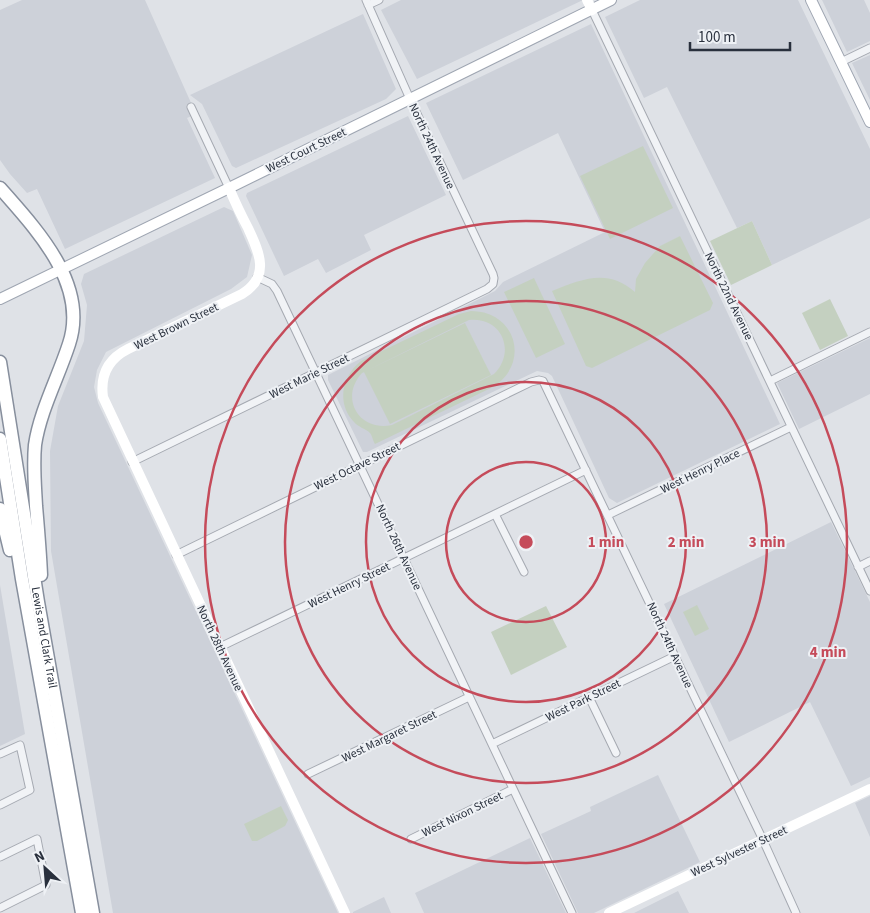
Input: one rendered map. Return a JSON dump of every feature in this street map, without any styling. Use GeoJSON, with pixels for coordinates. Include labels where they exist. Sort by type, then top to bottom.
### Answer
{"type":"FeatureCollection","features":[{"type":"Feature","properties":{"kind":"highway"},"geometry":{"type":"LineString","coordinates":[[0,188],[43,238],[62,269],[70,298],[73,326],[69,344],[42,418],[36,445],[34,475],[42,585],[38,602]]}},
{"type":"Feature","properties":{"kind":"highway","name":"Lewis and Clark Trail"},"geometry":{"type":"LineString","coordinates":[[0,362],[38,602],[93,913]]}},
{"type":"Feature","properties":{"kind":"highway","name":"Lewis and Clark Trail"},"geometry":{"type":"LineString","coordinates":[[0,439],[22,579],[82,913]]}},
{"type":"Feature","properties":{"kind":"highway"},"geometry":{"type":"LineString","coordinates":[[0,509],[11,557],[22,579]]}},
{"type":"Feature","properties":{"kind":"street"},"geometry":{"type":"LineString","coordinates":[[367,3],[379,0]]}},
{"type":"Feature","properties":{"kind":"street","name":"West Court Street"},"geometry":{"type":"LineString","coordinates":[[4,297],[410,99],[590,5],[611,0]]}},
{"type":"Feature","properties":{"kind":"street"},"geometry":{"type":"LineString","coordinates":[[811,0],[870,122]]}},
{"type":"Feature","properties":{"kind":"street","name":"North 24th Avenue"},"geometry":{"type":"LineString","coordinates":[[367,3],[493,274],[493,284],[486,289]]}},
{"type":"Feature","properties":{"kind":"street","name":"North 22nd Avenue"},"geometry":{"type":"LineString","coordinates":[[590,5],[870,591]]}},
{"type":"Feature","properties":{"kind":"street"},"geometry":{"type":"LineString","coordinates":[[841,62],[870,48]]}},
{"type":"Feature","properties":{"kind":"street"},"geometry":{"type":"LineString","coordinates":[[191,107],[259,253],[260,263],[257,277]]}},
{"type":"Feature","properties":{"kind":"street","name":"North 26th Avenue"},"geometry":{"type":"LineString","coordinates":[[257,277],[276,288],[572,913]]}},
{"type":"Feature","properties":{"kind":"street","name":"West Brown Street"},"geometry":{"type":"LineString","coordinates":[[102,380],[108,365],[120,354],[242,294],[252,286],[257,277]]}},
{"type":"Feature","properties":{"kind":"street","name":"West Marie Street"},"geometry":{"type":"LineString","coordinates":[[132,462],[486,289]]}},
{"type":"Feature","properties":{"kind":"street"},"geometry":{"type":"LineString","coordinates":[[770,381],[870,332]]}},
{"type":"Feature","properties":{"kind":"street","name":"North 28th Avenue"},"geometry":{"type":"LineString","coordinates":[[102,380],[104,401],[345,913]]}},
{"type":"Feature","properties":{"kind":"street","name":"North 24th Avenue"},"geometry":{"type":"LineString","coordinates":[[539,380],[543,381],[547,388],[796,913]]}},
{"type":"Feature","properties":{"kind":"street","name":"West Octave Street"},"geometry":{"type":"LineString","coordinates":[[176,555],[531,382],[539,380]]}},
{"type":"Feature","properties":{"kind":"street","name":"West Henry Place"},"geometry":{"type":"LineString","coordinates":[[608,516],[791,427]]}},
{"type":"Feature","properties":{"kind":"street","name":"West Henry Street"},"geometry":{"type":"LineString","coordinates":[[220,647],[586,470]]}},
{"type":"Feature","properties":{"kind":"street"},"geometry":{"type":"LineString","coordinates":[[495,514],[524,572]]}},
{"type":"Feature","properties":{"kind":"street"},"geometry":{"type":"LineString","coordinates":[[858,567],[870,561]]}},
{"type":"Feature","properties":{"kind":"street","name":"West Park Street"},"geometry":{"type":"LineString","coordinates":[[492,744],[675,656]]}},
{"type":"Feature","properties":{"kind":"street","name":"West Margaret Street"},"geometry":{"type":"LineString","coordinates":[[308,774],[470,697]]}},
{"type":"Feature","properties":{"kind":"street"},"geometry":{"type":"LineString","coordinates":[[589,697],[616,753]]}},
{"type":"Feature","properties":{"kind":"street"},"geometry":{"type":"LineString","coordinates":[[0,754],[20,745],[30,790],[0,805]]}},
{"type":"Feature","properties":{"kind":"street","name":"West Sylvester Street"},"geometry":{"type":"LineString","coordinates":[[609,913],[870,788]]}},
{"type":"Feature","properties":{"kind":"street","name":"West Nixon Street"},"geometry":{"type":"LineString","coordinates":[[411,839],[513,789]]}},
{"type":"Feature","properties":{"kind":"street"},"geometry":{"type":"LineString","coordinates":[[0,857],[37,839],[46,885],[0,908]]}},
{"type":"Feature","properties":{"kind":"shaded area"},"geometry":{"type":"Polygon","coordinates":[[[22,0],[145,0],[196,114],[187,118],[215,178],[65,249],[37,189],[27,193],[0,160],[0,10],[22,0]]]}},
{"type":"Feature","properties":{"kind":"shaded area"},"geometry":{"type":"Polygon","coordinates":[[[401,0],[583,0],[417,79],[381,10],[401,0]]]}},
{"type":"Feature","properties":{"kind":"shaded area"},"geometry":{"type":"Polygon","coordinates":[[[640,0],[798,0],[870,149],[870,218],[772,265],[752,221],[737,228],[667,87],[644,98],[605,17],[640,0]]]}},
{"type":"Feature","properties":{"kind":"shaded area"},"geometry":{"type":"Polygon","coordinates":[[[822,0],[864,0],[870,13],[870,41],[847,52],[822,0]]]}},
{"type":"Feature","properties":{"kind":"shaded area"},"geometry":{"type":"Polygon","coordinates":[[[363,14],[396,89],[386,99],[236,168],[232,166],[202,104],[190,95],[363,14]]]}},
{"type":"Feature","properties":{"kind":"shaded area"},"geometry":{"type":"Polygon","coordinates":[[[591,24],[780,424],[617,503],[609,498],[552,376],[548,373],[537,371],[367,452],[363,452],[328,380],[328,375],[495,291],[503,282],[605,232],[558,133],[463,180],[426,103],[591,24]]]}},
{"type":"Feature","properties":{"kind":"shaded area"},"geometry":{"type":"Polygon","coordinates":[[[870,55],[870,100],[852,63],[870,55]]]}},
{"type":"Feature","properties":{"kind":"shaded area"},"geometry":{"type":"Polygon","coordinates":[[[408,116],[446,195],[364,235],[371,250],[326,273],[318,259],[284,276],[246,196],[247,193],[408,116]]]}},
{"type":"Feature","properties":{"kind":"shaded area"},"geometry":{"type":"Polygon","coordinates":[[[224,207],[233,211],[252,255],[247,277],[231,289],[106,352],[97,370],[94,387],[98,403],[338,913],[113,913],[51,551],[50,451],[58,406],[84,341],[87,305],[81,284],[84,274],[224,207]]]}},
{"type":"Feature","properties":{"kind":"shaded area"},"geometry":{"type":"Polygon","coordinates":[[[870,338],[870,394],[799,429],[777,383],[870,338]]]}},
{"type":"Feature","properties":{"kind":"shaded area"},"geometry":{"type":"Polygon","coordinates":[[[831,522],[870,602],[870,777],[851,786],[810,702],[729,742],[664,604],[831,522]]]}},
{"type":"Feature","properties":{"kind":"shaded area"},"geometry":{"type":"Polygon","coordinates":[[[0,585],[25,734],[0,746],[0,585]]]}},
{"type":"Feature","properties":{"kind":"shaded area"},"geometry":{"type":"Polygon","coordinates":[[[658,775],[700,862],[594,913],[578,913],[541,834],[591,811],[590,807],[658,775]]]}},
{"type":"Feature","properties":{"kind":"shaded area"},"geometry":{"type":"Polygon","coordinates":[[[870,796],[870,837],[855,803],[870,796]]]}},
{"type":"Feature","properties":{"kind":"shaded area"},"geometry":{"type":"Polygon","coordinates":[[[530,838],[566,913],[424,913],[415,893],[530,838]]]}},
{"type":"Feature","properties":{"kind":"shaded area"},"geometry":{"type":"Polygon","coordinates":[[[678,891],[689,913],[634,913],[678,891]]]}},
{"type":"Feature","properties":{"kind":"shaded area"},"geometry":{"type":"Polygon","coordinates":[[[384,897],[391,913],[353,913],[353,912],[384,897]]]}},
{"type":"Feature","properties":{"kind":"green space"},"geometry":{"type":"Polygon","coordinates":[[[643,146],[673,208],[610,239],[580,176],[643,146]]]}},
{"type":"Feature","properties":{"kind":"green space"},"geometry":{"type":"Polygon","coordinates":[[[752,221],[772,265],[731,285],[710,241],[752,221]]]}},
{"type":"Feature","properties":{"kind":"green space"},"geometry":{"type":"Polygon","coordinates":[[[680,236],[713,303],[710,310],[592,368],[586,366],[552,291],[584,280],[605,278],[615,280],[635,292],[636,279],[645,263],[660,246],[680,236]]]}},
{"type":"Feature","properties":{"kind":"green space"},"geometry":{"type":"Polygon","coordinates":[[[534,278],[565,344],[536,358],[504,292],[534,278]]]}},
{"type":"Feature","properties":{"kind":"green space"},"geometry":{"type":"Polygon","coordinates":[[[830,299],[848,336],[820,350],[802,313],[830,299]]]}},
{"type":"Feature","properties":{"kind":"green space"},"geometry":{"type":"Polygon","coordinates":[[[471,311],[486,313],[499,320],[508,329],[513,340],[515,352],[512,365],[505,377],[493,387],[375,444],[370,433],[354,422],[348,415],[345,407],[343,398],[349,374],[361,361],[459,314],[471,311]],[[469,320],[362,373],[355,383],[352,393],[356,411],[370,423],[380,426],[392,425],[494,374],[501,365],[505,346],[497,329],[480,320],[469,320]]]}},
{"type":"Feature","properties":{"kind":"green space"},"geometry":{"type":"Polygon","coordinates":[[[465,323],[491,375],[390,424],[364,372],[465,323]]]}},
{"type":"Feature","properties":{"kind":"green space"},"geometry":{"type":"Polygon","coordinates":[[[697,605],[709,629],[695,636],[683,612],[697,605]]]}},
{"type":"Feature","properties":{"kind":"green space"},"geometry":{"type":"Polygon","coordinates":[[[546,606],[567,647],[511,675],[491,632],[546,606]]]}},
{"type":"Feature","properties":{"kind":"green space"},"geometry":{"type":"Polygon","coordinates":[[[281,806],[288,820],[285,826],[257,841],[252,841],[244,824],[281,806]]]}}]}
